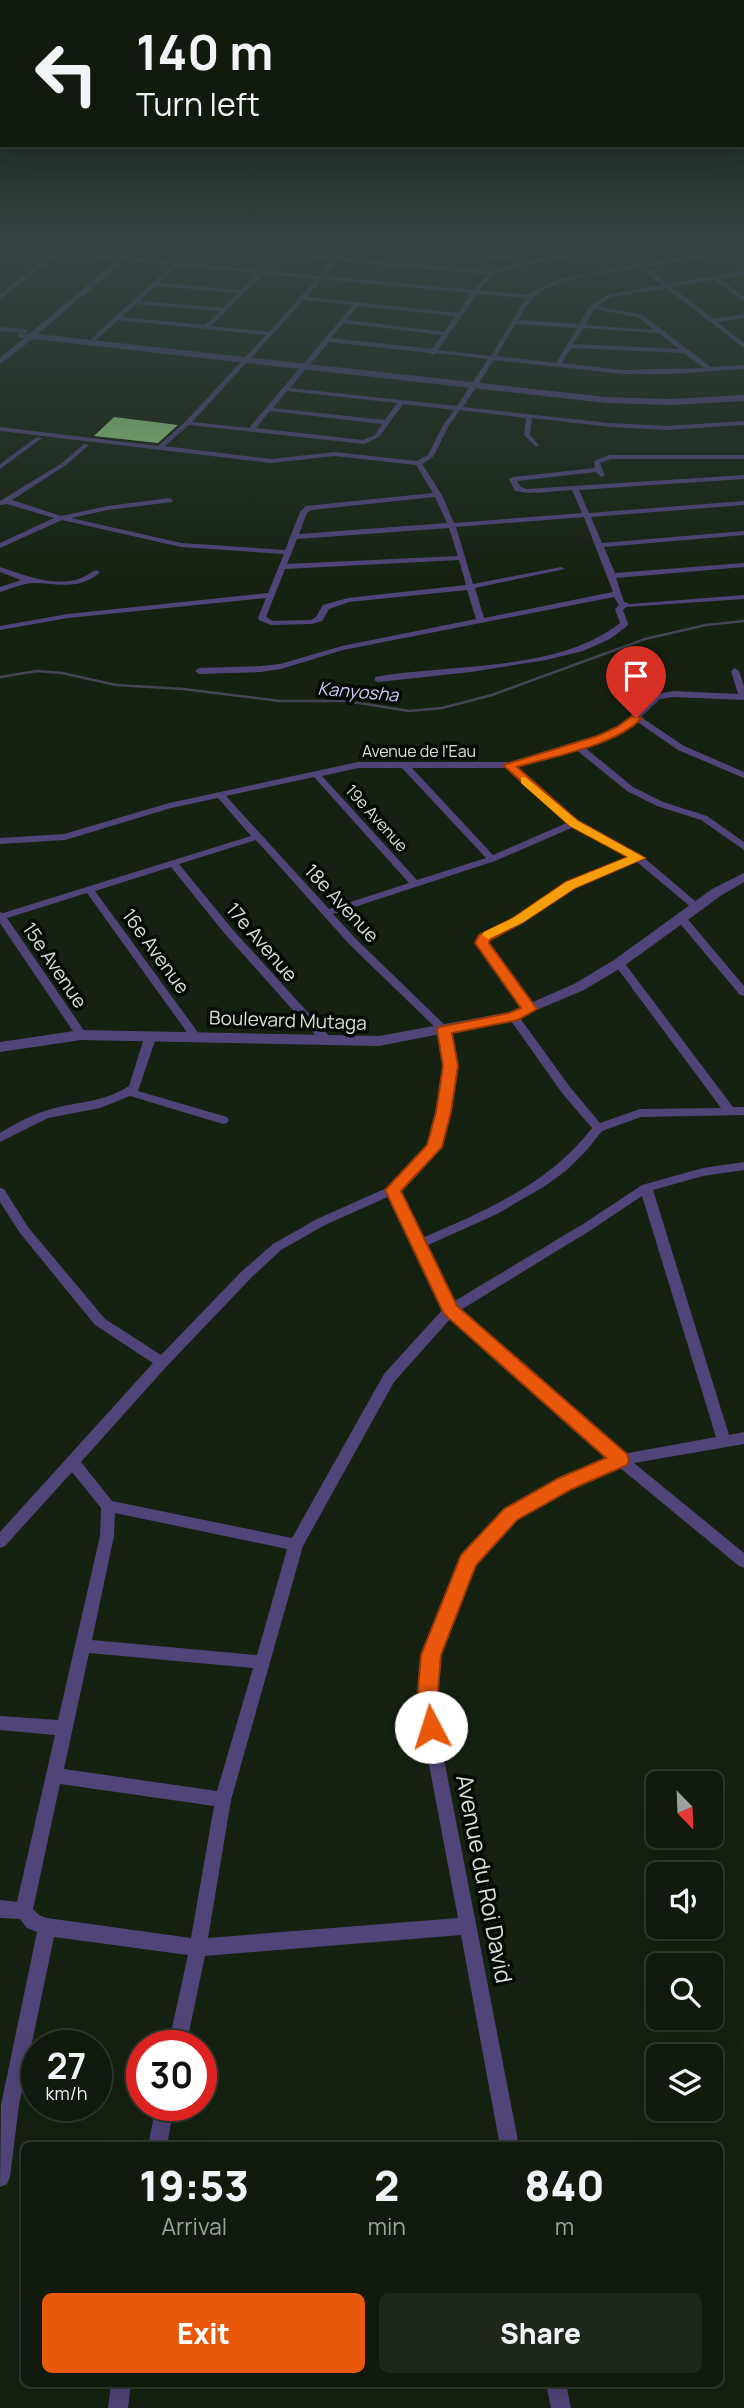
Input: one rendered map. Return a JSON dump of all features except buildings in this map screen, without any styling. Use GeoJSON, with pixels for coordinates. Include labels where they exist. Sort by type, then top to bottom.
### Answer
{"type":"FeatureCollection","features":[{"type":"Feature","properties":{"kind":"street"},"geometry":{"type":"LineString","coordinates":[[156,450],[187,423],[246,360]]}},
{"type":"Feature","properties":{"kind":"street"},"geometry":{"type":"LineString","coordinates":[[272,360],[644,402],[744,398]]}},
{"type":"Feature","properties":{"kind":"street"},"geometry":{"type":"LineString","coordinates":[[251,430],[311,360]]}},
{"type":"Feature","properties":{"kind":"street"},"geometry":{"type":"LineString","coordinates":[[0,431],[86,445],[271,461],[335,454],[418,463],[431,456],[445,427],[491,360]]}},
{"type":"Feature","properties":{"kind":"street"},"geometry":{"type":"LineString","coordinates":[[515,360],[640,373],[744,367]]}},
{"type":"Feature","properties":{"kind":"street"},"geometry":{"type":"LineString","coordinates":[[558,365],[561,360]]}},
{"type":"Feature","properties":{"kind":"street"},"geometry":{"type":"LineString","coordinates":[[698,360],[709,369]]}},
{"type":"Feature","properties":{"kind":"street"},"geometry":{"type":"LineString","coordinates":[[477,383],[643,397],[744,392]]}},
{"type":"Feature","properties":{"kind":"street"},"geometry":{"type":"LineString","coordinates":[[285,389],[638,428],[689,428],[744,423]]}},
{"type":"Feature","properties":{"kind":"street"},"geometry":{"type":"LineString","coordinates":[[187,423],[364,442],[377,436],[401,402]]}},
{"type":"Feature","properties":{"kind":"street"},"geometry":{"type":"LineString","coordinates":[[269,409],[387,422]]}},
{"type":"Feature","properties":{"kind":"street"},"geometry":{"type":"LineString","coordinates":[[529,416],[527,435],[536,445]]}},
{"type":"Feature","properties":{"kind":"street"},"geometry":{"type":"LineString","coordinates":[[0,431],[291,467]]}},
{"type":"Feature","properties":{"kind":"street"},"geometry":{"type":"LineString","coordinates":[[0,467],[39,438]]}},
{"type":"Feature","properties":{"kind":"street"},"geometry":{"type":"LineString","coordinates":[[3,503],[64,464],[86,445]]}},
{"type":"Feature","properties":{"kind":"street"},"geometry":{"type":"LineString","coordinates":[[607,485],[596,462],[610,457],[744,457]]}},
{"type":"Feature","properties":{"kind":"street"},"geometry":{"type":"LineString","coordinates":[[418,463],[439,495],[452,525],[468,587],[481,621]]}},
{"type":"Feature","properties":{"kind":"street"},"geometry":{"type":"LineString","coordinates":[[598,470],[513,479],[522,491],[744,477]]}},
{"type":"Feature","properties":{"kind":"street"},"geometry":{"type":"LineString","coordinates":[[575,488],[617,594],[624,605]]}},
{"type":"Feature","properties":{"kind":"street"},"geometry":{"type":"LineString","coordinates":[[439,495],[316,505],[304,512],[262,618],[265,621],[304,623],[319,619],[326,607],[348,600],[468,587],[561,569]]}},
{"type":"Feature","properties":{"kind":"street"},"geometry":{"type":"LineString","coordinates":[[0,547],[61,518],[108,508],[169,500]]}},
{"type":"Feature","properties":{"kind":"street"},"geometry":{"type":"LineString","coordinates":[[3,503],[181,545],[288,552]]}},
{"type":"Feature","properties":{"kind":"street"},"geometry":{"type":"LineString","coordinates":[[295,537],[744,503]]}},
{"type":"Feature","properties":{"kind":"street"},"geometry":{"type":"LineString","coordinates":[[599,545],[744,533]]}},
{"type":"Feature","properties":{"kind":"street"},"geometry":{"type":"LineString","coordinates":[[282,567],[462,558]]}},
{"type":"Feature","properties":{"kind":"street"},"geometry":{"type":"LineString","coordinates":[[612,576],[744,565]]}},
{"type":"Feature","properties":{"kind":"street"},"geometry":{"type":"LineString","coordinates":[[0,569],[30,581],[69,584],[90,578],[96,572]]}},
{"type":"Feature","properties":{"kind":"street"},"geometry":{"type":"LineString","coordinates":[[0,590],[30,581]]}},
{"type":"Feature","properties":{"kind":"street"},"geometry":{"type":"LineString","coordinates":[[199,671],[261,670],[342,648],[617,594]]}},
{"type":"Feature","properties":{"kind":"street"},"geometry":{"type":"LineString","coordinates":[[0,628],[68,615],[270,595]]}},
{"type":"Feature","properties":{"kind":"street"},"geometry":{"type":"LineString","coordinates":[[378,678],[460,671],[539,658],[604,640],[624,624],[619,609],[624,605],[744,597]]}},
{"type":"Feature","properties":{"kind":"street"},"geometry":{"type":"LineString","coordinates":[[735,671],[743,696]]}},
{"type":"Feature","properties":{"kind":"street","name":"Avenue de l'Eau"},"geometry":{"type":"LineString","coordinates":[[0,841],[65,837],[220,794],[358,765],[509,765],[621,730],[657,696],[743,696]]}},
{"type":"Feature","properties":{"kind":"street"},"geometry":{"type":"LineString","coordinates":[[636,718],[681,748],[744,775]]}},
{"type":"Feature","properties":{"kind":"street"},"geometry":{"type":"LineString","coordinates":[[576,745],[630,789],[660,804],[687,810],[704,818],[744,847]]}},
{"type":"Feature","properties":{"kind":"street"},"geometry":{"type":"LineString","coordinates":[[404,765],[492,859]]}},
{"type":"Feature","properties":{"kind":"street"},"geometry":{"type":"LineString","coordinates":[[509,765],[574,823],[639,858],[696,906]]}},
{"type":"Feature","properties":{"kind":"street","name":"19e Avenue"},"geometry":{"type":"LineString","coordinates":[[315,773],[416,885]]}},
{"type":"Feature","properties":{"kind":"street","name":"18e Avenue"},"geometry":{"type":"LineString","coordinates":[[220,794],[326,913],[444,1030]]}},
{"type":"Feature","properties":{"kind":"street"},"geometry":{"type":"LineString","coordinates":[[326,913],[492,859],[574,823]]}},
{"type":"Feature","properties":{"kind":"street"},"geometry":{"type":"LineString","coordinates":[[0,916],[257,837]]}},
{"type":"Feature","properties":{"kind":"street"},"geometry":{"type":"LineString","coordinates":[[530,1009],[482,943],[484,938],[570,885],[602,870],[639,858]]}},
{"type":"Feature","properties":{"kind":"street","name":"17e Avenue"},"geometry":{"type":"LineString","coordinates":[[173,863],[229,932],[328,1042]]}},
{"type":"Feature","properties":{"kind":"street","name":"Boulevard Mutaga"},"geometry":{"type":"LineString","coordinates":[[0,1047],[81,1035],[379,1041],[513,1017],[579,987],[619,963],[696,906],[744,877]]}},
{"type":"Feature","properties":{"kind":"street","name":"16e Avenue"},"geometry":{"type":"LineString","coordinates":[[88,888],[195,1036]]}},
{"type":"Feature","properties":{"kind":"street","name":"15e Avenue"},"geometry":{"type":"LineString","coordinates":[[0,916],[81,1035]]}},
{"type":"Feature","properties":{"kind":"street"},"geometry":{"type":"LineString","coordinates":[[681,918],[744,993]]}},
{"type":"Feature","properties":{"kind":"street"},"geometry":{"type":"LineString","coordinates":[[619,963],[730,1112]]}},
{"type":"Feature","properties":{"kind":"street"},"geometry":{"type":"LineString","coordinates":[[513,1017],[566,1090],[598,1128]]}},
{"type":"Feature","properties":{"kind":"street"},"geometry":{"type":"LineString","coordinates":[[0,1542],[74,1464],[162,1362],[246,1275],[277,1247],[321,1222],[393,1190],[434,1147],[444,1112],[450,1066],[444,1030]]}},
{"type":"Feature","properties":{"kind":"street"},"geometry":{"type":"LineString","coordinates":[[0,1138],[44,1115],[95,1107],[116,1101],[130,1092],[134,1088],[151,1035]]}},
{"type":"Feature","properties":{"kind":"street"},"geometry":{"type":"LineString","coordinates":[[130,1092],[223,1120]]}},
{"type":"Feature","properties":{"kind":"street"},"geometry":{"type":"LineString","coordinates":[[419,1244],[498,1209],[551,1174],[588,1143],[598,1128],[640,1114],[744,1111]]}},
{"type":"Feature","properties":{"kind":"street"},"geometry":{"type":"LineString","coordinates":[[180,2030],[198,1948],[223,1800],[296,1545],[389,1378],[450,1310],[646,1188],[703,1172],[744,1166]]}},
{"type":"Feature","properties":{"kind":"street"},"geometry":{"type":"LineString","coordinates":[[646,1188],[724,1441]]}},
{"type":"Feature","properties":{"kind":"street"},"geometry":{"type":"LineString","coordinates":[[393,1190],[450,1310],[620,1460],[744,1562]]}},
{"type":"Feature","properties":{"kind":"street"},"geometry":{"type":"LineString","coordinates":[[0,1192],[24,1230],[100,1322],[162,1362]]}},
{"type":"Feature","properties":{"kind":"street","name":"Avenue du Roi David"},"geometry":{"type":"LineString","coordinates":[[509,2142],[496,2061],[466,1926],[427,1701],[431,1655],[468,1560],[510,1514],[566,1484],[620,1460],[744,1438]]}},
{"type":"Feature","properties":{"kind":"street"},"geometry":{"type":"LineString","coordinates":[[24,1911],[107,1536],[107,1506],[74,1464]]}},
{"type":"Feature","properties":{"kind":"street"},"geometry":{"type":"LineString","coordinates":[[107,1506],[296,1545]]}},
{"type":"Feature","properties":{"kind":"street"},"geometry":{"type":"LineString","coordinates":[[83,1646],[263,1662]]}},
{"type":"Feature","properties":{"kind":"street"},"geometry":{"type":"LineString","coordinates":[[0,1723],[64,1728]]}},
{"type":"Feature","properties":{"kind":"street"},"geometry":{"type":"LineString","coordinates":[[54,1775],[223,1800]]}},
{"type":"Feature","properties":{"kind":"street"},"geometry":{"type":"LineString","coordinates":[[0,1909],[24,1911],[33,1922],[47,1927],[198,1948],[466,1926]]}},
{"type":"Feature","properties":{"kind":"street"},"geometry":{"type":"LineString","coordinates":[[0,2177],[10,2105],[47,1927]]}},
{"type":"Feature","properties":{"kind":"street"},"geometry":{"type":"LineString","coordinates":[[158,2142],[162,2121]]}},
{"type":"Feature","properties":{"kind":"street"},"geometry":{"type":"LineString","coordinates":[[118,2408],[121,2387]]}},
{"type":"Feature","properties":{"kind":"street"},"geometry":{"type":"LineString","coordinates":[[557,2387],[561,2408]]}},
{"type":"Feature","properties":{"kind":"waterway","name":"Kanyosha"},"geometry":{"type":"LineString","coordinates":[[0,677],[37,671],[62,673],[116,685],[183,689],[280,701],[347,701],[409,711],[442,708],[492,695],[645,639],[706,625],[744,621]]}},
{"type":"Feature","properties":{"kind":"slow traffic"},"geometry":{"type":"LineString","coordinates":[[488,935],[517,920],[570,885],[602,870],[639,858],[574,823],[525,780]]}},
{"type":"Feature","properties":{"kind":"route"},"geometry":{"type":"LineString","coordinates":[[431,1727],[427,1701],[431,1655],[468,1560],[510,1514],[566,1484],[620,1460],[450,1310],[393,1190],[434,1147],[444,1112],[450,1066],[444,1030],[513,1017],[530,1009],[482,943],[484,938],[570,885],[602,870],[639,858],[560,813],[509,765],[601,738],[621,730],[636,718]]}}]}
